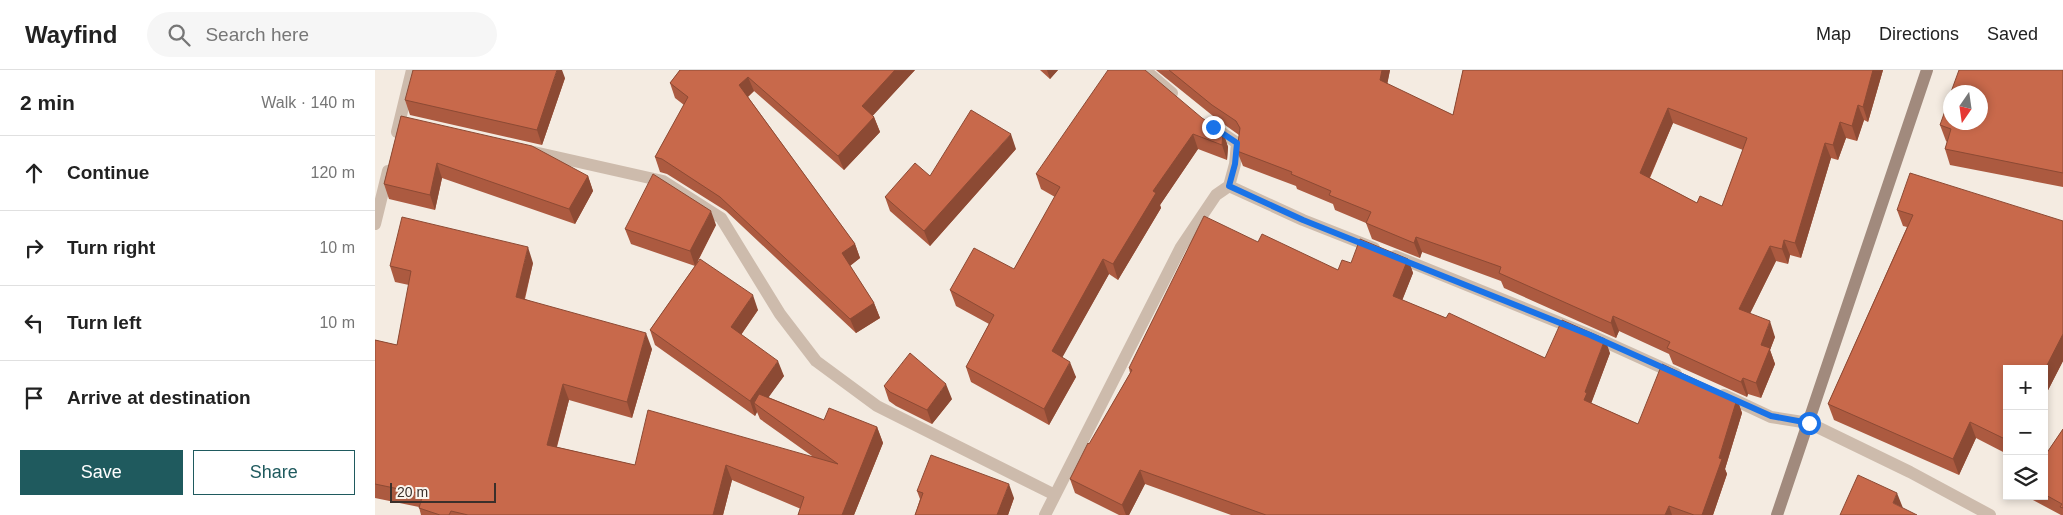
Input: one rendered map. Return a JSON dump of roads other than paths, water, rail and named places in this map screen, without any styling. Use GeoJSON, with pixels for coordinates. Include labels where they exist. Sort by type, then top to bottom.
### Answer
{"type":"FeatureCollection","features":[{"type":"Feature","properties":{"kind":"main road"},"geometry":{"type":"LineString","coordinates":[[1777,515],[1927,70]]}},
{"type":"Feature","properties":{"kind":"street"},"geometry":{"type":"LineString","coordinates":[[375,224],[392,154],[405,122],[412,70]]}},
{"type":"Feature","properties":{"kind":"street"},"geometry":{"type":"LineString","coordinates":[[1145,70],[1183,102]]}},
{"type":"Feature","properties":{"kind":"street"},"geometry":{"type":"LineString","coordinates":[[1045,515],[1181,247],[1216,195],[1229,186],[1235,164],[1237,143],[1198,115]]}},
{"type":"Feature","properties":{"kind":"street"},"geometry":{"type":"LineString","coordinates":[[522,149],[663,182],[707,207],[721,218],[780,314],[816,361],[877,406],[1055,495]]}},
{"type":"Feature","properties":{"kind":"street"},"geometry":{"type":"LineString","coordinates":[[1229,186],[1303,220],[1590,335],[1689,380]]}},
{"type":"Feature","properties":{"kind":"street"},"geometry":{"type":"LineString","coordinates":[[1717,392],[1771,416],[1809,423],[1910,472],[1990,515]]}}]}
